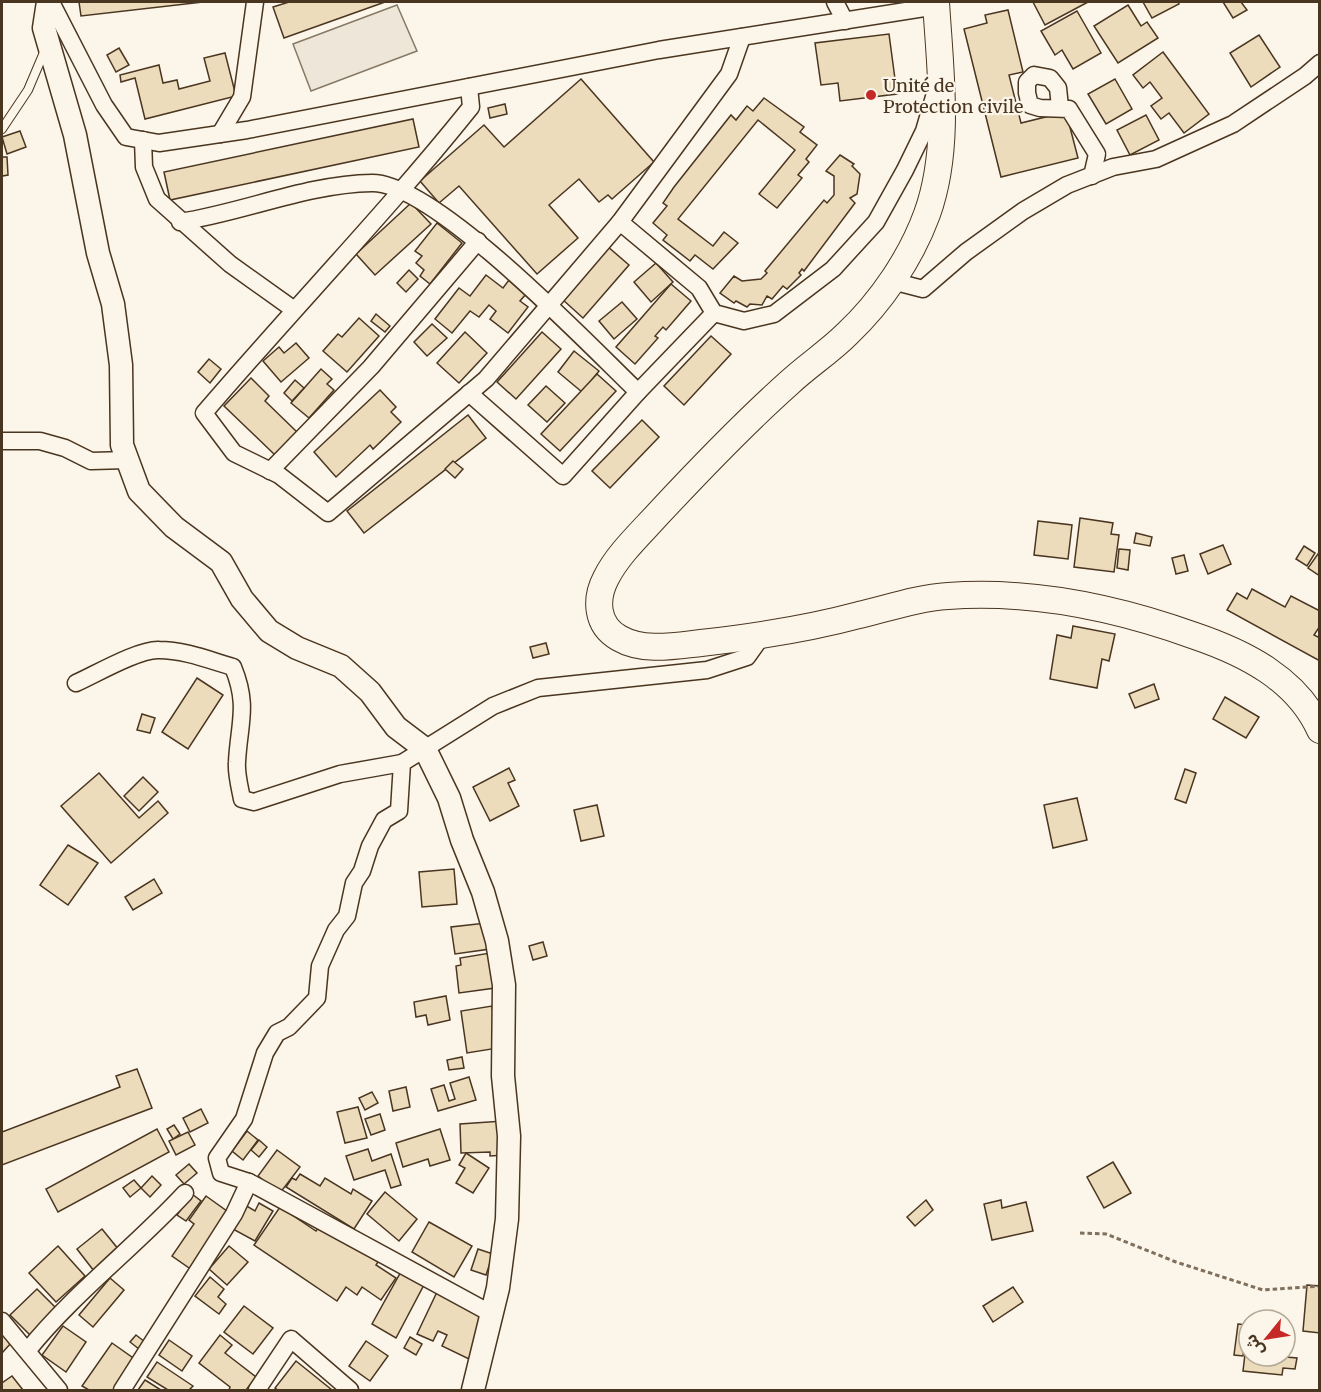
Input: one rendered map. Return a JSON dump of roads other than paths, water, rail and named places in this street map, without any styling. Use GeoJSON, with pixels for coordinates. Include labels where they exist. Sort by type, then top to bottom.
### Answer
{"type":"FeatureCollection","features":[{"type":"Feature","properties":{"kind":"main road"},"geometry":{"type":"LineString","coordinates":[[936,4],[940,77],[939,171],[927,215],[892,281],[848,333],[791,380],[718,449],[625,552],[605,579],[600,596],[602,621],[608,630],[630,643],[667,647],[762,636],[859,615],[904,602],[946,596],[999,595],[1053,600],[1165,625],[1254,660],[1277,676],[1299,698],[1320,730]]}},
{"type":"Feature","properties":{"kind":"street"},"geometry":{"type":"LineString","coordinates":[[49,2],[44,27],[75,135],[98,253],[113,304],[121,365],[122,445],[139,491],[174,527],[220,562],[242,599],[269,631],[297,648],[341,666],[370,692],[396,727],[426,749],[449,798],[462,840],[483,892],[497,941],[504,985],[503,1076],[509,1136],[507,1219],[492,1314],[473,1390]]}},
{"type":"Feature","properties":{"kind":"street"},"geometry":{"type":"LineString","coordinates":[[49,2],[104,105],[126,137],[159,143],[220,134],[659,50],[844,21],[894,7],[936,4]]}},
{"type":"Feature","properties":{"kind":"street"},"geometry":{"type":"LineString","coordinates":[[220,134],[242,97],[255,2]]}},
{"type":"Feature","properties":{"kind":"street"},"geometry":{"type":"LineString","coordinates":[[834,2],[844,21]]}},
{"type":"Feature","properties":{"kind":"street"},"geometry":{"type":"LineString","coordinates":[[469,87],[471,107],[403,190],[293,309],[204,413],[234,453],[270,471],[328,513],[486,379],[620,222],[729,74],[742,37]]}},
{"type":"Feature","properties":{"kind":"street"},"geometry":{"type":"LineString","coordinates":[[892,281],[922,290],[966,252],[1023,211],[1067,185],[1113,168],[1156,159],[1233,124],[1305,76],[1320,63]]}},
{"type":"Feature","properties":{"kind":"street"},"geometry":{"type":"LineString","coordinates":[[620,222],[699,288],[714,313],[744,321],[774,314],[833,269],[876,222],[924,131],[940,77]]}},
{"type":"Feature","properties":{"kind":"street"},"geometry":{"type":"LineString","coordinates":[[1060,107],[1069,109],[1097,154],[1092,176]]}},
{"type":"Feature","properties":{"kind":"street"},"geometry":{"type":"LineString","coordinates":[[143,140],[144,167],[157,199],[180,222],[230,264],[293,309]]}},
{"type":"Feature","properties":{"kind":"street"},"geometry":{"type":"LineString","coordinates":[[180,222],[209,218],[323,188],[374,183],[403,190],[478,241],[638,392]]}},
{"type":"Feature","properties":{"kind":"street"},"geometry":{"type":"LineString","coordinates":[[270,471],[371,367],[478,241]]}},
{"type":"Feature","properties":{"kind":"street"},"geometry":{"type":"LineString","coordinates":[[469,393],[563,476],[638,392],[714,313]]}},
{"type":"Feature","properties":{"kind":"street"},"geometry":{"type":"LineString","coordinates":[[2,441],[40,441],[64,448],[91,461],[128,460]]}},
{"type":"Feature","properties":{"kind":"street"},"geometry":{"type":"LineString","coordinates":[[76,683],[120,662],[157,649],[191,654],[233,667],[243,690],[243,719],[237,765],[242,799],[254,802],[340,774],[402,763],[493,706],[538,688],[706,670],[747,657],[762,636]]}},
{"type":"Feature","properties":{"kind":"street"},"geometry":{"type":"LineString","coordinates":[[402,763],[399,811],[384,820],[370,846],[362,871],[354,883],[347,916],[336,930],[320,966],[317,998],[289,1027],[277,1033],[265,1053],[244,1119],[217,1158],[221,1173],[249,1182],[492,1314]]}},
{"type":"Feature","properties":{"kind":"street"},"geometry":{"type":"LineString","coordinates":[[122,1390],[234,1214],[249,1182]]}},
{"type":"Feature","properties":{"kind":"street"},"geometry":{"type":"LineString","coordinates":[[28,1350],[46,1327],[155,1225],[185,1193]]}},
{"type":"Feature","properties":{"kind":"street"},"geometry":{"type":"LineString","coordinates":[[2,1320],[59,1390]]}},
{"type":"Feature","properties":{"kind":"street"},"geometry":{"type":"LineString","coordinates":[[257,1390],[291,1339],[350,1390]]}},
{"type":"Feature","properties":{"kind":"lane"},"geometry":{"type":"LineString","coordinates":[[2,129],[28,90],[48,41]]}},
{"type":"Feature","properties":{"kind":"place","name":"Unité de Protection civile"},"geometry":{"type":"Point","coordinates":[871,95]}}]}
